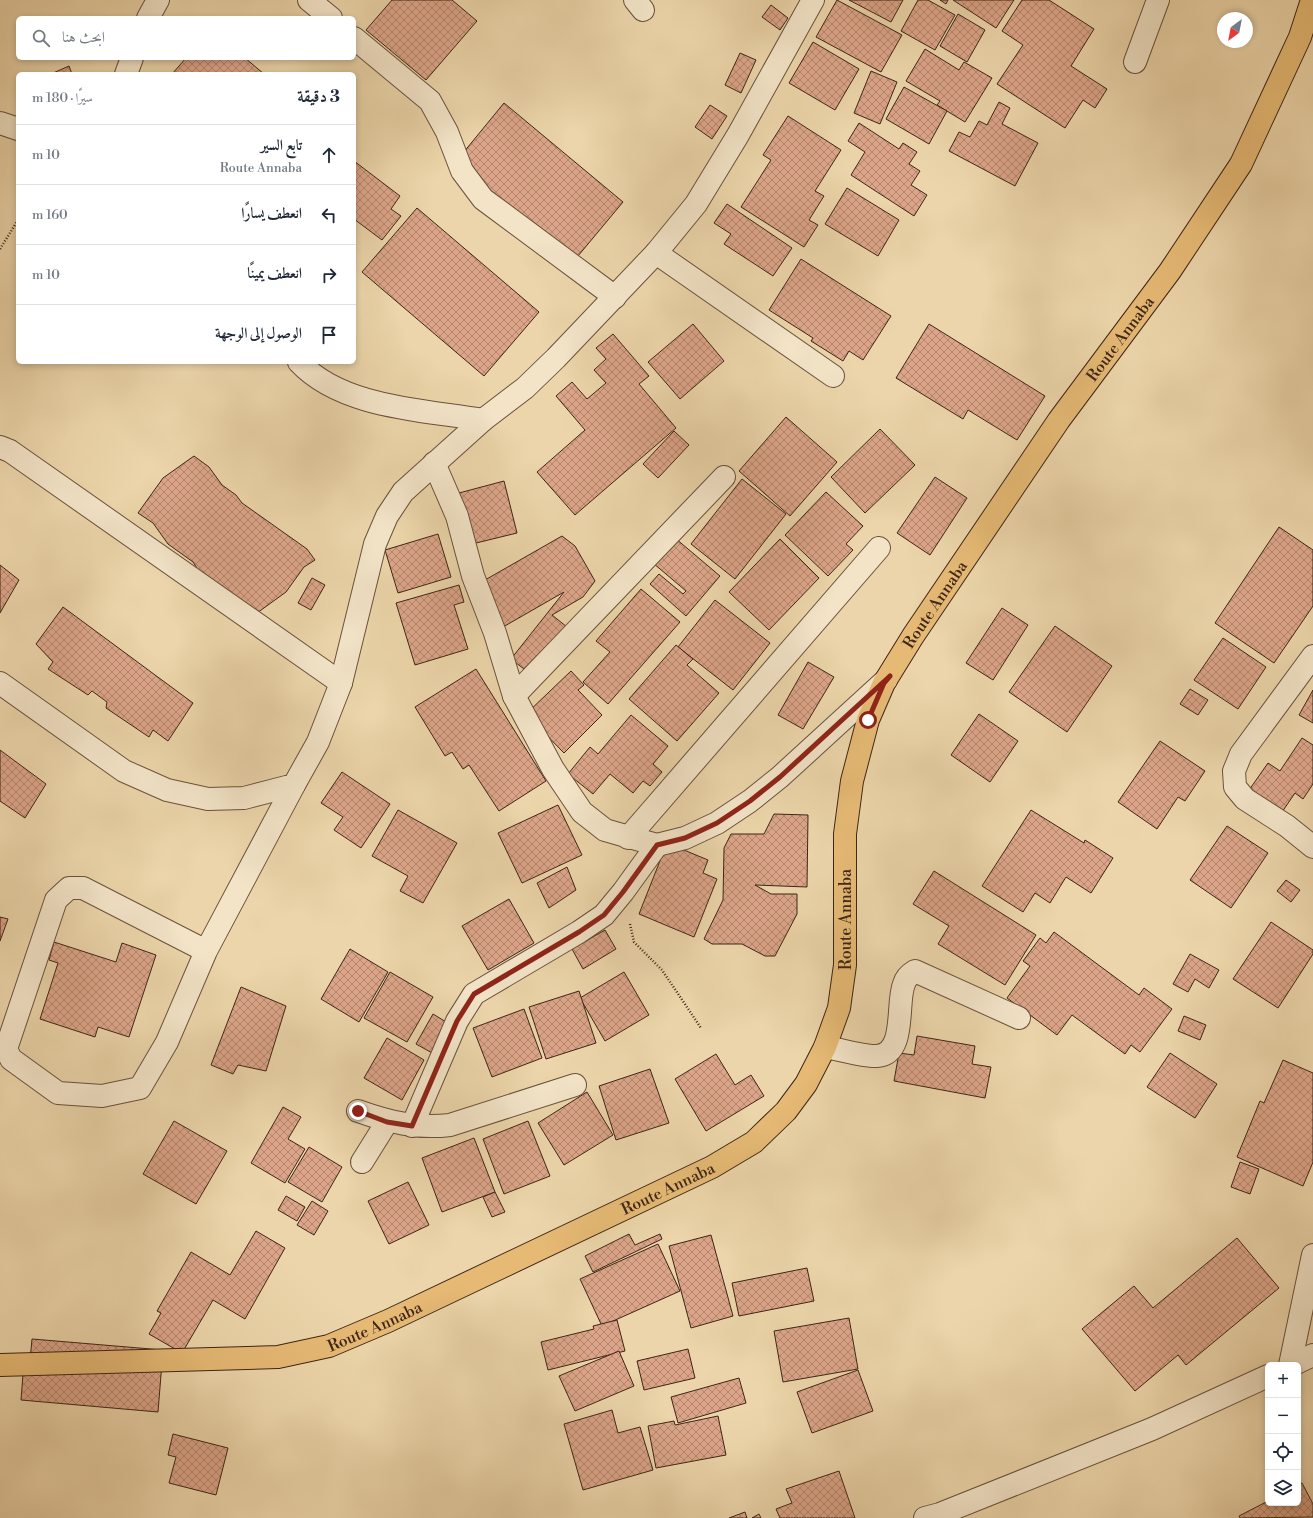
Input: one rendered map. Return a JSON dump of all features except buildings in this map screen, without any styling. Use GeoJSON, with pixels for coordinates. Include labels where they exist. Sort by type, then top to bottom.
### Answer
{"type":"FeatureCollection","features":[{"type":"Feature","properties":{"kind":"main road","name":"Route Annaba"},"geometry":{"type":"LineString","coordinates":[[0,1365],[278,1357],[329,1346],[388,1321],[712,1167],[754,1142],[786,1110],[806,1084],[825,1047],[839,1008],[845,965],[845,834],[852,781],[868,720],[884,683],[890,676],[913,636],[1059,420],[1170,271],[1240,164],[1300,38],[1312,0]]}},
{"type":"Feature","properties":{"kind":"street"},"geometry":{"type":"LineString","coordinates":[[149,16],[158,0]]}},
{"type":"Feature","properties":{"kind":"street"},"geometry":{"type":"LineString","coordinates":[[309,0],[329,16]]}},
{"type":"Feature","properties":{"kind":"street"},"geometry":{"type":"LineString","coordinates":[[206,951],[83,888],[69,888],[56,900],[6,1049],[11,1059],[58,1093],[102,1096],[140,1088],[167,1042],[206,951],[318,742],[341,682],[375,544],[387,516],[403,492],[483,420],[525,388],[616,297],[656,253],[696,204],[738,135],[813,0]]}},
{"type":"Feature","properties":{"kind":"street"},"geometry":{"type":"LineString","coordinates":[[1135,62],[1158,0]]}},
{"type":"Feature","properties":{"kind":"street"},"geometry":{"type":"LineString","coordinates":[[356,40],[430,101],[447,132],[462,172],[483,199],[616,297]]}},
{"type":"Feature","properties":{"kind":"street"},"geometry":{"type":"LineString","coordinates":[[127,72],[131,60]]}},
{"type":"Feature","properties":{"kind":"street"},"geometry":{"type":"LineString","coordinates":[[656,253],[833,376]]}},
{"type":"Feature","properties":{"kind":"street"},"geometry":{"type":"LineString","coordinates":[[301,364],[311,375],[348,394],[396,406],[483,420]]}},
{"type":"Feature","properties":{"kind":"street"},"geometry":{"type":"LineString","coordinates":[[0,447],[10,451],[341,682]]}},
{"type":"Feature","properties":{"kind":"street"},"geometry":{"type":"LineString","coordinates":[[434,463],[457,516],[473,576],[495,633],[514,696],[553,769],[582,812],[605,830],[628,838],[657,845],[685,838],[717,823],[750,801],[780,777],[890,676]]}},
{"type":"Feature","properties":{"kind":"street"},"geometry":{"type":"LineString","coordinates":[[514,696],[724,477]]}},
{"type":"Feature","properties":{"kind":"street"},"geometry":{"type":"LineString","coordinates":[[628,838],[879,548]]}},
{"type":"Feature","properties":{"kind":"street"},"geometry":{"type":"LineString","coordinates":[[1313,656],[1241,754],[1234,771],[1235,787],[1245,798],[1287,826],[1313,847]]}},
{"type":"Feature","properties":{"kind":"street"},"geometry":{"type":"LineString","coordinates":[[0,683],[124,771],[167,790],[208,798],[244,798],[294,785]]}},
{"type":"Feature","properties":{"kind":"street"},"geometry":{"type":"LineString","coordinates":[[412,1126],[457,1021],[474,994],[579,932],[604,915],[623,892],[657,845]]}},
{"type":"Feature","properties":{"kind":"street"},"geometry":{"type":"LineString","coordinates":[[825,1047],[878,1056],[888,1052],[897,1040],[903,985],[908,975],[915,971],[1018,1018]]}},
{"type":"Feature","properties":{"kind":"street"},"geometry":{"type":"LineString","coordinates":[[358,1111],[387,1122],[430,1128],[450,1125],[575,1084]]}},
{"type":"Feature","properties":{"kind":"street"},"geometry":{"type":"LineString","coordinates":[[362,1162],[387,1122]]}},
{"type":"Feature","properties":{"kind":"street"},"geometry":{"type":"LineString","coordinates":[[1292,1362],[1313,1255]]}},
{"type":"Feature","properties":{"kind":"street"},"geometry":{"type":"LineString","coordinates":[[1298,1362],[1313,1355]]}},
{"type":"Feature","properties":{"kind":"street"},"geometry":{"type":"LineString","coordinates":[[925,1518],[940,1514],[1152,1429],[1265,1377]]}},
{"type":"Feature","properties":{"kind":"path"},"geometry":{"type":"LineString","coordinates":[[0,249],[16,223]]}},
{"type":"Feature","properties":{"kind":"path"},"geometry":{"type":"LineString","coordinates":[[623,892],[634,942],[662,970],[700,1028]]}},
{"type":"Feature","properties":{"kind":"route"},"geometry":{"type":"LineString","coordinates":[[358,1111],[387,1122],[412,1126],[457,1021],[474,994],[495,980],[579,932],[604,915],[623,892],[657,845],[685,838],[717,823],[750,801],[780,777],[890,676],[884,683],[868,720]]}}]}
